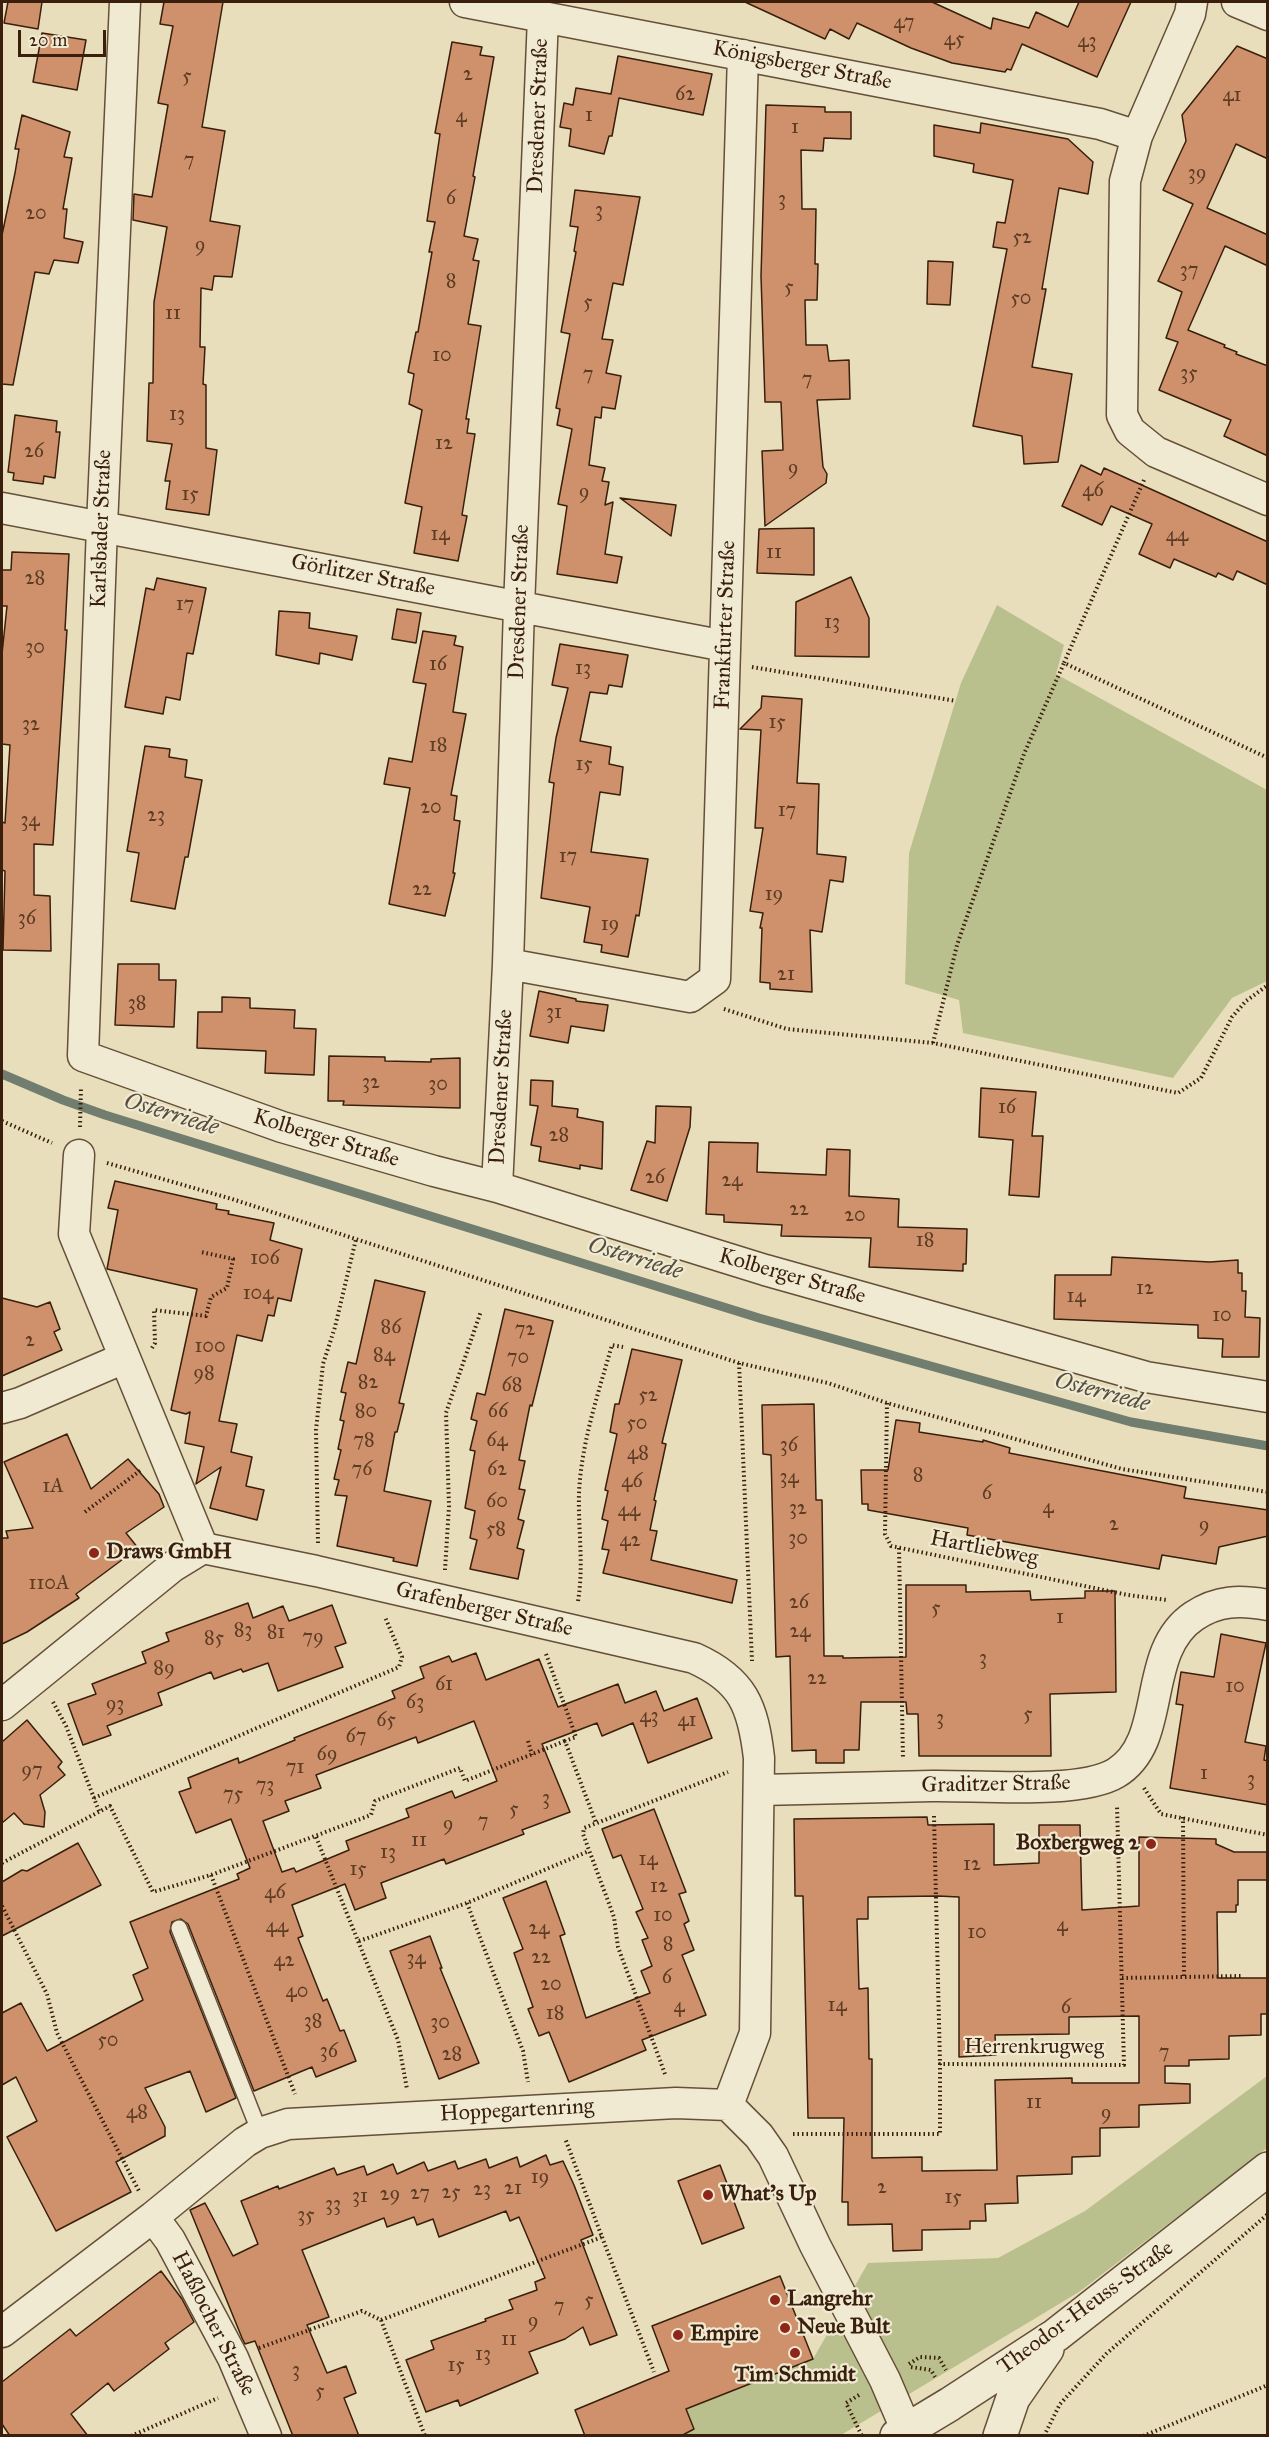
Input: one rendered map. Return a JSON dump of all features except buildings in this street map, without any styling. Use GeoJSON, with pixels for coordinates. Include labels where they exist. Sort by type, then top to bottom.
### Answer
{"type":"FeatureCollection","features":[{"type":"Feature","properties":{"kind":"street","name":"Karlsbader Straße"},"geometry":{"type":"LineString","coordinates":[[83,1056],[102,526],[125,2]]}},
{"type":"Feature","properties":{"kind":"street","name":"Königsberger Straße"},"geometry":{"type":"LineString","coordinates":[[465,2],[1100,124],[1137,136]]}},
{"type":"Feature","properties":{"kind":"street"},"geometry":{"type":"LineString","coordinates":[[1192,2],[1190,14],[1137,136],[1125,181],[1122,415],[1130,431],[1156,452],[1268,500]]}},
{"type":"Feature","properties":{"kind":"street"},"geometry":{"type":"LineString","coordinates":[[1237,2],[1268,15]]}},
{"type":"Feature","properties":{"kind":"street","name":"Dresdener Straße"},"geometry":{"type":"LineString","coordinates":[[497,1187],[508,964],[519,607],[543,17]]}},
{"type":"Feature","properties":{"kind":"street","name":"Frankfurter Straße"},"geometry":{"type":"LineString","coordinates":[[690,997],[715,979],[743,55]]}},
{"type":"Feature","properties":{"kind":"street","name":"Görlitzer Straße"},"geometry":{"type":"LineString","coordinates":[[2,508],[519,607],[725,657]]}},
{"type":"Feature","properties":{"kind":"street"},"geometry":{"type":"LineString","coordinates":[[508,964],[690,997]]}},
{"type":"Feature","properties":{"kind":"street","name":"Kolberger Straße"},"geometry":{"type":"LineString","coordinates":[[83,1056],[282,1127],[434,1172],[497,1187],[765,1270],[1146,1377],[1268,1397]]}},
{"type":"Feature","properties":{"kind":"street"},"geometry":{"type":"LineString","coordinates":[[2,1705],[172,1567],[203,1548],[74,1233],[79,1155]]}},
{"type":"Feature","properties":{"kind":"street"},"geometry":{"type":"LineString","coordinates":[[2,1408],[128,1369]]}},
{"type":"Feature","properties":{"kind":"street","name":"Grafenberger Straße"},"geometry":{"type":"LineString","coordinates":[[203,1548],[316,1571],[694,1658],[714,1667],[734,1683],[747,1704],[756,1732],[760,1790],[754,2033],[728,2105]]}},
{"type":"Feature","properties":{"kind":"street"},"geometry":{"type":"LineString","coordinates":[[1121,1769],[1139,1749],[1146,1731],[1160,1672],[1174,1634],[1187,1621],[1214,1605],[1232,1601],[1268,1605]]}},
{"type":"Feature","properties":{"kind":"street","name":"Graditzer Straße"},"geometry":{"type":"LineString","coordinates":[[760,1790],[918,1786],[1058,1786],[1121,1769]]}},
{"type":"Feature","properties":{"kind":"street","name":"Hoppegartenring"},"geometry":{"type":"LineString","coordinates":[[2,2332],[153,2217],[246,2142],[260,2133],[288,2124],[676,2103],[728,2105]]}},
{"type":"Feature","properties":{"kind":"street"},"geometry":{"type":"LineString","coordinates":[[728,2105],[759,2136],[772,2156],[868,2346],[904,2434]]}},
{"type":"Feature","properties":{"kind":"street","name":"Theodor-Heuss-Straße"},"geometry":{"type":"LineString","coordinates":[[904,2434],[1056,2335],[1268,2169]]}},
{"type":"Feature","properties":{"kind":"street","name":"Haßlocher Straße"},"geometry":{"type":"LineString","coordinates":[[153,2217],[170,2240],[233,2358],[266,2436]]}},
{"type":"Feature","properties":{"kind":"street"},"geometry":{"type":"LineString","coordinates":[[1000,2436],[1014,2398],[1056,2335]]}},
{"type":"Feature","properties":{"kind":"lane"},"geometry":{"type":"LineString","coordinates":[[179,1928],[260,2133]]}},
{"type":"Feature","properties":{"kind":"path"},"geometry":{"type":"LineString","coordinates":[[933,1043],[957,945],[1024,754],[1156,452]]}},
{"type":"Feature","properties":{"kind":"path"},"geometry":{"type":"LineString","coordinates":[[725,657],[903,693],[956,701]]}},
{"type":"Feature","properties":{"kind":"path"},"geometry":{"type":"LineString","coordinates":[[1064,663],[1268,758]]}},
{"type":"Feature","properties":{"kind":"path"},"geometry":{"type":"LineString","coordinates":[[690,997],[787,1029],[933,1043],[1178,1093],[1202,1078],[1232,1017],[1246,1001],[1268,985]]}},
{"type":"Feature","properties":{"kind":"path"},"geometry":{"type":"LineString","coordinates":[[79,1155],[83,1056]]}},
{"type":"Feature","properties":{"kind":"path"},"geometry":{"type":"LineString","coordinates":[[2,1121],[79,1155],[232,1199],[739,1363],[828,1383],[887,1403],[1122,1469],[1268,1492]]}},
{"type":"Feature","properties":{"kind":"path"},"geometry":{"type":"LineString","coordinates":[[316,1571],[319,1541],[316,1430],[323,1364],[335,1327],[356,1239]]}},
{"type":"Feature","properties":{"kind":"path"},"geometry":{"type":"LineString","coordinates":[[128,1369],[155,1343],[154,1310],[206,1316],[211,1297],[227,1288],[233,1259],[201,1252]]}},
{"type":"Feature","properties":{"kind":"path"},"geometry":{"type":"LineString","coordinates":[[443,1601],[449,1506],[446,1413],[481,1311]]}},
{"type":"Feature","properties":{"kind":"path"},"geometry":{"type":"LineString","coordinates":[[573,1631],[579,1592],[579,1492],[583,1461],[612,1345],[623,1347]]}},
{"type":"Feature","properties":{"kind":"path"},"geometry":{"type":"LineString","coordinates":[[739,1363],[753,1668],[747,1704]]}},
{"type":"Feature","properties":{"kind":"path","name":"Hartliebweg"},"geometry":{"type":"LineString","coordinates":[[887,1403],[885,1534],[891,1546],[1128,1595],[1214,1605]]}},
{"type":"Feature","properties":{"kind":"path"},"geometry":{"type":"LineString","coordinates":[[85,1512],[164,1455]]}},
{"type":"Feature","properties":{"kind":"path"},"geometry":{"type":"LineString","coordinates":[[899,1548],[940,2064]]}},
{"type":"Feature","properties":{"kind":"path"},"geometry":{"type":"LineString","coordinates":[[94,1798],[399,1667],[402,1657],[385,1615],[377,1585]]}},
{"type":"Feature","properties":{"kind":"path"},"geometry":{"type":"LineString","coordinates":[[2,1863],[110,1806],[153,1892],[211,1875],[316,1837],[370,1815],[375,1801],[460,1767],[465,1780],[576,1737],[533,1621]]}},
{"type":"Feature","properties":{"kind":"path"},"geometry":{"type":"LineString","coordinates":[[32,1680],[53,1702],[66,1726],[99,1811]]}},
{"type":"Feature","properties":{"kind":"path"},"geometry":{"type":"LineString","coordinates":[[565,1741],[596,1823]]}},
{"type":"Feature","properties":{"kind":"path"},"geometry":{"type":"LineString","coordinates":[[528,1742],[532,1755]]}},
{"type":"Feature","properties":{"kind":"path"},"geometry":{"type":"LineString","coordinates":[[676,2103],[618,1947],[614,1917],[583,1834],[585,1828],[596,1823],[759,1758]]}},
{"type":"Feature","properties":{"kind":"path"},"geometry":{"type":"LineString","coordinates":[[1121,1769],[1161,1814],[1268,1835]]}},
{"type":"Feature","properties":{"kind":"path","name":"Herrenkrugweg"},"geometry":{"type":"LineString","coordinates":[[759,2136],[940,2134],[940,2064],[1124,2065],[1118,1813],[1121,1769]]}},
{"type":"Feature","properties":{"kind":"path"},"geometry":{"type":"LineString","coordinates":[[1183,1818],[1184,1977]]}},
{"type":"Feature","properties":{"kind":"path"},"geometry":{"type":"LineString","coordinates":[[316,1837],[398,2040],[411,2117]]}},
{"type":"Feature","properties":{"kind":"path"},"geometry":{"type":"LineString","coordinates":[[359,1941],[467,1903],[589,1851]]}},
{"type":"Feature","properties":{"kind":"path"},"geometry":{"type":"LineString","coordinates":[[211,1875],[292,2083],[304,2123]]}},
{"type":"Feature","properties":{"kind":"path"},"geometry":{"type":"LineString","coordinates":[[467,1903],[544,2109],[602,2237],[654,2372]]}},
{"type":"Feature","properties":{"kind":"path"},"geometry":{"type":"LineString","coordinates":[[2,1906],[47,1994],[57,2033],[153,2217]]}},
{"type":"Feature","properties":{"kind":"path"},"geometry":{"type":"LineString","coordinates":[[1122,1978],[1243,1976]]}},
{"type":"Feature","properties":{"kind":"path"},"geometry":{"type":"LineString","coordinates":[[1044,2436],[1060,2404],[1106,2354],[1268,2214]]}},
{"type":"Feature","properties":{"kind":"path"},"geometry":{"type":"LineString","coordinates":[[381,2320],[602,2237]]}},
{"type":"Feature","properties":{"kind":"path"},"geometry":{"type":"LineString","coordinates":[[233,2358],[362,2311],[381,2320],[424,2436]]}},
{"type":"Feature","properties":{"kind":"path"},"geometry":{"type":"LineString","coordinates":[[1143,2436],[1268,2385]]}},
{"type":"Feature","properties":{"kind":"path"},"geometry":{"type":"LineString","coordinates":[[130,2436],[246,2386]]}},
{"type":"Feature","properties":{"kind":"path"},"geometry":{"type":"LineString","coordinates":[[846,2403],[862,2436]]}},
{"type":"Feature","properties":{"kind":"green space"},"geometry":{"type":"Polygon","coordinates":[[[997,605],[1064,645],[1056,674],[1267,790],[1267,981],[1232,998],[1173,1078],[963,1033],[959,1000],[905,984],[909,853],[961,683],[997,605]]]}},
{"type":"Feature","properties":{"kind":"green space"},"geometry":{"type":"Polygon","coordinates":[[[1267,2076],[1267,2148],[1079,2292],[841,2435],[686,2435],[694,2429],[686,2409],[813,2359],[868,2263],[998,2258],[1085,2211],[1267,2076]]]}},
{"type":"Feature","properties":{"kind":"waterway","name":"Osterriede"},"geometry":{"type":"LineString","coordinates":[[2,1074],[105,1115],[759,1318],[1131,1422],[1268,1446]]}},
{"type":"Feature","properties":{"kind":"place","name":"Draws GmbH"},"geometry":{"type":"Point","coordinates":[94,1553]}},
{"type":"Feature","properties":{"kind":"place","name":"Boxbergweg 2"},"geometry":{"type":"Point","coordinates":[1151,1844]}},
{"type":"Feature","properties":{"kind":"place","name":"What's Up"},"geometry":{"type":"Point","coordinates":[708,2195]}},
{"type":"Feature","properties":{"kind":"place","name":"Langrehr"},"geometry":{"type":"Point","coordinates":[775,2300]}},
{"type":"Feature","properties":{"kind":"place","name":"Neue Bult"},"geometry":{"type":"Point","coordinates":[785,2328]}},
{"type":"Feature","properties":{"kind":"place","name":"Empire"},"geometry":{"type":"Point","coordinates":[678,2335]}},
{"type":"Feature","properties":{"kind":"place","name":"Tim Schmidt"},"geometry":{"type":"Point","coordinates":[795,2353]}}]}
